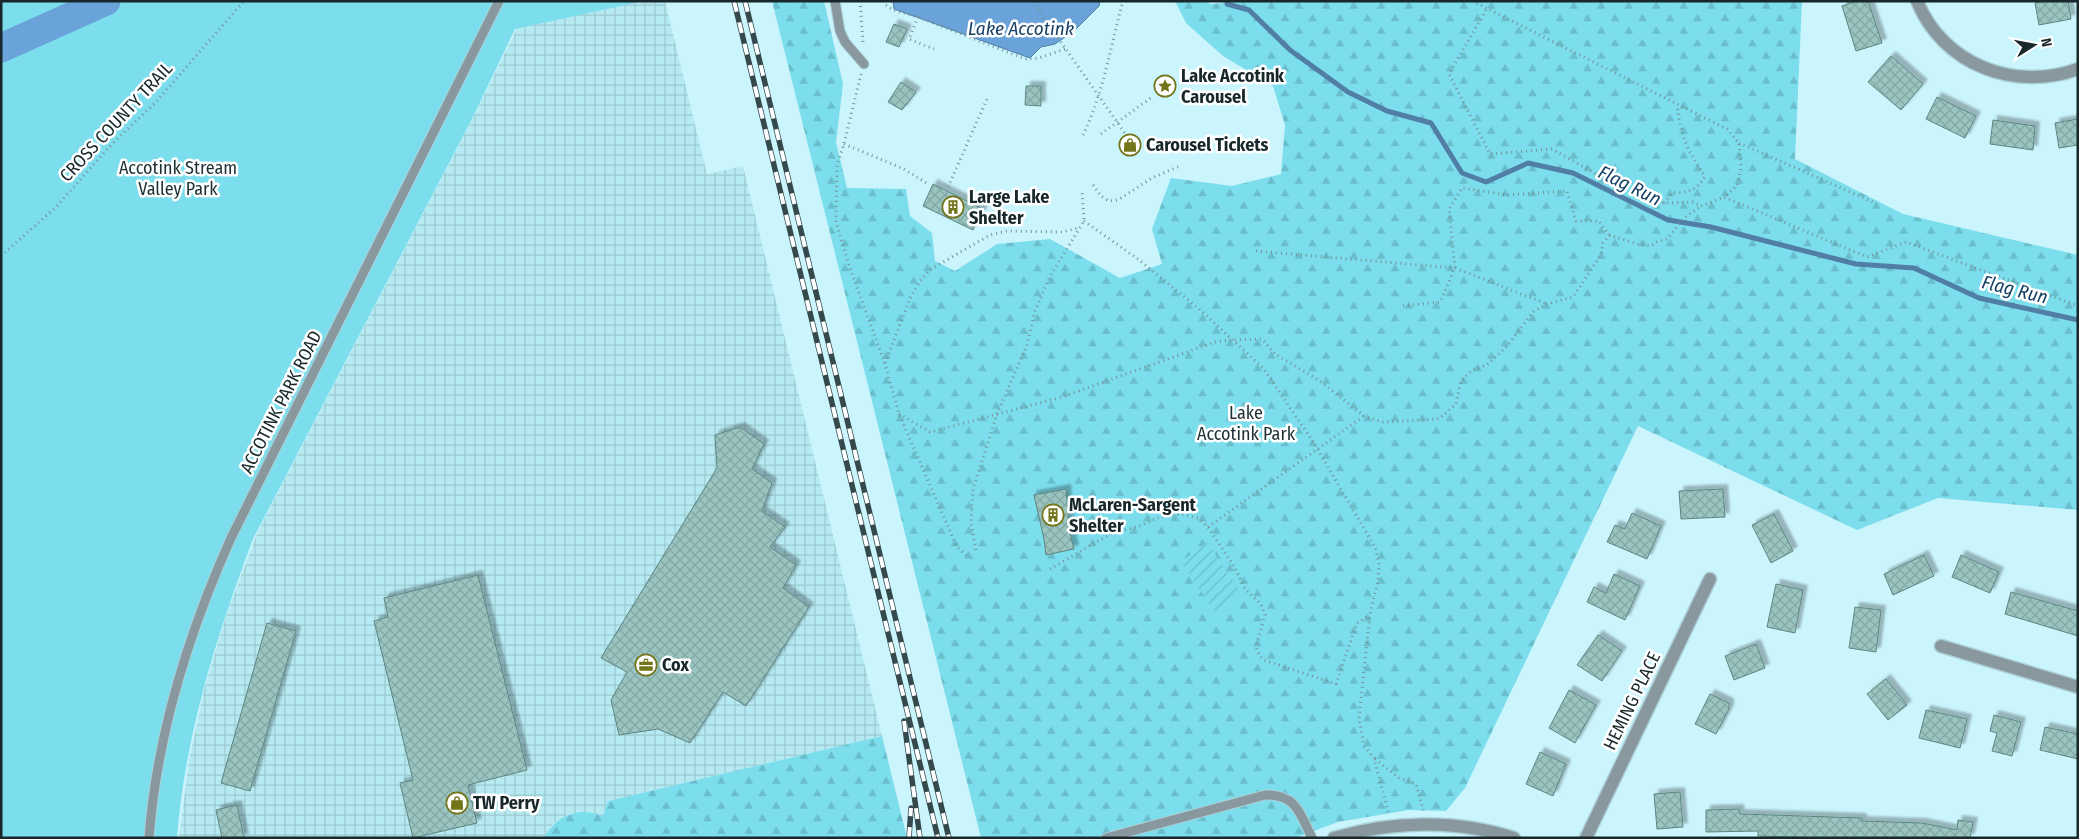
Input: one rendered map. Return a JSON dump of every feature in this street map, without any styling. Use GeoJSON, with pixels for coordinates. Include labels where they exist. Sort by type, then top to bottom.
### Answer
{"type":"FeatureCollection","features":[{"type":"Feature","properties":{"kind":"street"},"geometry":{"type":"LineString","coordinates":[[1917,1],[1931,26],[1958,54],[1996,73],[2033,78],[2064,74],[2078,69]]}},
{"type":"Feature","properties":{"kind":"street","name":"HEMING PLACE"},"geometry":{"type":"LineString","coordinates":[[1586,838],[1710,579]]}},
{"type":"Feature","properties":{"kind":"street"},"geometry":{"type":"LineString","coordinates":[[1941,646],[2078,687]]}},
{"type":"Feature","properties":{"kind":"street"},"geometry":{"type":"LineString","coordinates":[[1334,838],[1390,826],[1428,824],[1456,826],[1514,838]]}},
{"type":"Feature","properties":{"kind":"lane","name":"ACCOTINK PARK ROAD"},"geometry":{"type":"LineString","coordinates":[[149,838],[157,767],[167,721],[185,655],[210,586],[235,530],[499,1]]}},
{"type":"Feature","properties":{"kind":"lane"},"geometry":{"type":"LineString","coordinates":[[835,1],[844,42],[864,64]]}},
{"type":"Feature","properties":{"kind":"lane"},"geometry":{"type":"LineString","coordinates":[[1106,838],[1265,796],[1279,795],[1290,800],[1299,810],[1312,838]]}},
{"type":"Feature","properties":{"kind":"path","name":"CROSS COUNTY TRAIL"},"geometry":{"type":"LineString","coordinates":[[1,256],[56,207],[111,145],[156,102],[244,1]]}},
{"type":"Feature","properties":{"kind":"path"},"geometry":{"type":"LineString","coordinates":[[860,1],[863,46]]}},
{"type":"Feature","properties":{"kind":"path"},"geometry":{"type":"LineString","coordinates":[[1032,1],[1129,139]]}},
{"type":"Feature","properties":{"kind":"path"},"geometry":{"type":"LineString","coordinates":[[1083,135],[1090,122],[1123,1]]}},
{"type":"Feature","properties":{"kind":"path"},"geometry":{"type":"LineString","coordinates":[[1473,1],[1486,10],[1727,129],[1739,143],[1873,202]]}},
{"type":"Feature","properties":{"kind":"path"},"geometry":{"type":"LineString","coordinates":[[886,5],[893,10],[918,17],[1025,59],[1039,58],[1064,49]]}},
{"type":"Feature","properties":{"kind":"path"},"geometry":{"type":"LineString","coordinates":[[1486,10],[1450,74],[1490,154],[1552,149],[1644,201],[1664,203],[1693,202],[1701,206]]}},
{"type":"Feature","properties":{"kind":"path"},"geometry":{"type":"LineString","coordinates":[[918,17],[909,39],[934,49]]}},
{"type":"Feature","properties":{"kind":"path"},"geometry":{"type":"LineString","coordinates":[[864,64],[838,165],[836,222],[851,271],[885,364],[899,414],[957,547],[969,558]]}},
{"type":"Feature","properties":{"kind":"path"},"geometry":{"type":"LineString","coordinates":[[1101,134],[1152,97]]}},
{"type":"Feature","properties":{"kind":"path"},"geometry":{"type":"LineString","coordinates":[[948,187],[987,99]]}},
{"type":"Feature","properties":{"kind":"path"},"geometry":{"type":"LineString","coordinates":[[1664,203],[1672,193],[1684,193],[1694,189],[1705,176],[1686,146],[1680,128],[1677,104]]}},
{"type":"Feature","properties":{"kind":"path"},"geometry":{"type":"LineString","coordinates":[[1401,306],[1440,302],[1455,268],[1448,209],[1462,188],[1508,195],[1567,191],[1576,221],[1600,221],[1609,235],[1651,246],[1656,242],[1667,239],[1684,218],[1701,206],[1724,197],[1737,186],[1742,169],[1739,143]]}},
{"type":"Feature","properties":{"kind":"path"},"geometry":{"type":"LineString","coordinates":[[844,144],[904,169],[928,184]]}},
{"type":"Feature","properties":{"kind":"path"},"geometry":{"type":"LineString","coordinates":[[1093,185],[1101,196],[1109,201],[1118,200],[1152,178],[1180,166]]}},
{"type":"Feature","properties":{"kind":"path"},"geometry":{"type":"LineString","coordinates":[[976,550],[971,523],[973,489],[997,414],[1027,345],[1035,311],[1049,278],[1084,221],[1082,190]]}},
{"type":"Feature","properties":{"kind":"path"},"geometry":{"type":"LineString","coordinates":[[1724,197],[1867,257],[1906,242],[2078,306]]}},
{"type":"Feature","properties":{"kind":"path"},"geometry":{"type":"LineString","coordinates":[[1084,221],[1160,277],[1263,368],[1318,451],[1375,547],[1379,563],[1378,581],[1370,614],[1359,718],[1364,746],[1374,758],[1399,778],[1416,784],[1428,824]]}},
{"type":"Feature","properties":{"kind":"path"},"geometry":{"type":"LineString","coordinates":[[885,364],[911,296],[920,281],[931,269],[990,236],[1007,231],[1062,232],[1079,228]]}},
{"type":"Feature","properties":{"kind":"path"},"geometry":{"type":"LineString","coordinates":[[899,414],[930,432],[1062,397],[1216,342],[1262,339],[1275,354],[1320,381],[1364,416],[1382,422],[1439,419],[1456,404],[1461,381],[1472,370],[1487,365],[1506,346],[1534,311],[1548,304],[1573,297],[1601,256],[1603,244],[1609,235]]}},
{"type":"Feature","properties":{"kind":"path"},"geometry":{"type":"LineString","coordinates":[[1256,251],[1455,268],[1548,304]]}},
{"type":"Feature","properties":{"kind":"path"},"geometry":{"type":"LineString","coordinates":[[1208,527],[1318,451],[1364,416]]}},
{"type":"Feature","properties":{"kind":"path"},"geometry":{"type":"LineString","coordinates":[[1050,569],[1112,533],[1137,527],[1160,517],[1180,514],[1198,518],[1208,527],[1235,568],[1245,589],[1262,604],[1265,615],[1256,646],[1259,655],[1264,660],[1336,684],[1357,623],[1370,614]]}},
{"type":"Feature","properties":{"kind":"path"},"geometry":{"type":"LineString","coordinates":[[1374,758],[1386,799],[1390,826]]}},
{"type":"Feature","properties":{"kind":"shaded area"},"geometry":{"type":"Polygon","coordinates":[[[642,1],[665,1],[707,174],[743,166],[882,736],[608,801],[603,817],[584,812],[568,814],[553,824],[544,838],[179,838],[189,761],[204,690],[227,613],[258,531],[474,116],[517,28],[642,1]]]}},
{"type":"Feature","properties":{"kind":"green space","name":"Accotink Stream Valley Park"},"geometry":{"type":"Polygon","coordinates":[[[1,1],[644,1],[515,29],[473,117],[253,539],[215,648],[204,686],[187,761],[177,838],[1,838],[1,1]]]}},
{"type":"Feature","properties":{"kind":"green space","name":"Lake Accotink Park"},"geometry":{"type":"Polygon","coordinates":[[[772,1],[824,1],[843,84],[836,142],[847,188],[906,189],[910,216],[932,233],[935,261],[955,271],[997,244],[1050,239],[1120,278],[1162,264],[1152,229],[1171,178],[1232,186],[1281,174],[1285,125],[1273,86],[1223,56],[1186,23],[1175,1],[1201,1],[1212,4],[1225,3],[1221,1],[1802,1],[1795,159],[1903,214],[2078,255],[2078,510],[1938,498],[1857,530],[1638,426],[1465,788],[1446,811],[1409,810],[1338,822],[1295,838],[981,838],[772,1]]]}},
{"type":"Feature","properties":{"kind":"green space"},"geometry":{"type":"Polygon","coordinates":[[[1207,542],[1239,590],[1216,614],[1181,562],[1207,542]]]}},
{"type":"Feature","properties":{"kind":"green space"},"geometry":{"type":"Polygon","coordinates":[[[882,736],[907,838],[544,838],[555,823],[569,815],[585,812],[603,816],[608,801],[882,736]]]}},
{"type":"Feature","properties":{"kind":"water","name":"Lake Accotink"},"geometry":{"type":"Polygon","coordinates":[[[893,1],[1100,1],[1099,6],[1074,31],[1055,44],[1041,47],[1030,58],[894,9],[893,1]]]}},
{"type":"Feature","properties":{"kind":"building"},"geometry":{"type":"Polygon","coordinates":[[[1857,1],[1868,1],[1882,43],[1856,51],[1842,6],[1857,1]]]}},
{"type":"Feature","properties":{"kind":"building"},"geometry":{"type":"Polygon","coordinates":[[[2068,1],[2071,19],[2039,25],[2035,3],[2068,1]]]}},
{"type":"Feature","properties":{"kind":"building"},"geometry":{"type":"Polygon","coordinates":[[[894,24],[907,29],[899,47],[886,42],[894,24]]]}},
{"type":"Feature","properties":{"kind":"building"},"geometry":{"type":"Polygon","coordinates":[[[1891,56],[1923,84],[1901,110],[1868,82],[1891,56]]]}},
{"type":"Feature","properties":{"kind":"building"},"geometry":{"type":"Polygon","coordinates":[[[901,82],[916,92],[902,110],[888,102],[901,82]]]}},
{"type":"Feature","properties":{"kind":"building"},"geometry":{"type":"Polygon","coordinates":[[[1026,86],[1041,86],[1041,106],[1025,105],[1026,86]]]}},
{"type":"Feature","properties":{"kind":"building"},"geometry":{"type":"Polygon","coordinates":[[[1937,97],[1976,116],[1965,138],[1926,119],[1937,97]]]}},
{"type":"Feature","properties":{"kind":"building"},"geometry":{"type":"Polygon","coordinates":[[[2078,119],[2078,145],[2059,148],[2055,123],[2078,119]]]}},
{"type":"Feature","properties":{"kind":"building"},"geometry":{"type":"Polygon","coordinates":[[[1993,120],[2035,126],[2033,150],[1990,144],[1993,120]]]}},
{"type":"Feature","properties":{"kind":"building","name":"Large Lake Shelter"},"geometry":{"type":"Polygon","coordinates":[[[933,184],[983,209],[973,230],[923,206],[933,184]]]}},
{"type":"Feature","properties":{"kind":"building"},"geometry":{"type":"Polygon","coordinates":[[[740,427],[764,444],[752,469],[772,483],[762,511],[785,527],[770,547],[796,565],[783,588],[809,607],[746,706],[723,692],[690,743],[658,729],[619,735],[611,700],[627,672],[601,658],[717,468],[715,435],[740,427]]]}},
{"type":"Feature","properties":{"kind":"building","name":"McLaren-Sargent Shelter"},"geometry":{"type":"Polygon","coordinates":[[[1066,489],[1070,534],[1074,549],[1046,555],[1034,495],[1066,489]]]}},
{"type":"Feature","properties":{"kind":"building"},"geometry":{"type":"Polygon","coordinates":[[[1723,489],[1725,517],[1681,519],[1679,491],[1723,489]]]}},
{"type":"Feature","properties":{"kind":"building"},"geometry":{"type":"Polygon","coordinates":[[[1632,513],[1661,526],[1647,559],[1607,542],[1615,525],[1625,529],[1632,513]]]}},
{"type":"Feature","properties":{"kind":"building"},"geometry":{"type":"Polygon","coordinates":[[[1774,514],[1793,551],[1771,563],[1752,525],[1774,514]]]}},
{"type":"Feature","properties":{"kind":"building"},"geometry":{"type":"Polygon","coordinates":[[[1924,555],[1934,576],[1893,595],[1884,574],[1924,555]]]}},
{"type":"Feature","properties":{"kind":"building"},"geometry":{"type":"Polygon","coordinates":[[[1961,555],[1999,572],[1990,593],[1952,577],[1961,555]]]}},
{"type":"Feature","properties":{"kind":"building"},"geometry":{"type":"Polygon","coordinates":[[[1614,574],[1640,586],[1625,620],[1587,602],[1594,587],[1606,593],[1614,574]]]}},
{"type":"Feature","properties":{"kind":"building"},"geometry":{"type":"Polygon","coordinates":[[[478,575],[527,770],[468,785],[477,823],[413,838],[400,783],[413,780],[374,621],[388,617],[384,598],[478,575]]]}},
{"type":"Feature","properties":{"kind":"building"},"geometry":{"type":"Polygon","coordinates":[[[1776,584],[1803,590],[1795,633],[1767,627],[1776,584]]]}},
{"type":"Feature","properties":{"kind":"building"},"geometry":{"type":"Polygon","coordinates":[[[2011,592],[2078,611],[2078,636],[2005,614],[2011,592]]]}},
{"type":"Feature","properties":{"kind":"building"},"geometry":{"type":"Polygon","coordinates":[[[1855,607],[1881,610],[1876,652],[1849,648],[1855,607]]]}},
{"type":"Feature","properties":{"kind":"building"},"geometry":{"type":"Polygon","coordinates":[[[267,623],[296,631],[250,791],[221,783],[267,623]]]}},
{"type":"Feature","properties":{"kind":"building"},"geometry":{"type":"Polygon","coordinates":[[[1598,635],[1622,651],[1602,681],[1577,665],[1598,635]]]}},
{"type":"Feature","properties":{"kind":"building"},"geometry":{"type":"Polygon","coordinates":[[[1756,644],[1765,668],[1734,680],[1725,656],[1756,644]]]}},
{"type":"Feature","properties":{"kind":"building"},"geometry":{"type":"Polygon","coordinates":[[[1886,679],[1907,705],[1888,720],[1867,694],[1886,679]]]}},
{"type":"Feature","properties":{"kind":"building"},"geometry":{"type":"Polygon","coordinates":[[[1569,690],[1596,705],[1575,743],[1549,728],[1569,690]]]}},
{"type":"Feature","properties":{"kind":"building"},"geometry":{"type":"Polygon","coordinates":[[[1710,694],[1729,703],[1729,709],[1716,734],[1695,724],[1710,694]]]}},
{"type":"Feature","properties":{"kind":"building"},"geometry":{"type":"Polygon","coordinates":[[[1926,710],[1967,719],[1960,748],[1919,738],[1926,710]]]}},
{"type":"Feature","properties":{"kind":"building"},"geometry":{"type":"Polygon","coordinates":[[[1994,715],[2021,722],[2012,756],[1992,751],[1997,733],[1990,731],[1994,715]]]}},
{"type":"Feature","properties":{"kind":"building"},"geometry":{"type":"Polygon","coordinates":[[[2045,727],[2078,734],[2078,759],[2040,750],[2045,727]]]}},
{"type":"Feature","properties":{"kind":"building"},"geometry":{"type":"Polygon","coordinates":[[[1540,752],[1566,764],[1553,796],[1526,784],[1540,752]]]}},
{"type":"Feature","properties":{"kind":"building"},"geometry":{"type":"Polygon","coordinates":[[[1680,792],[1683,827],[1657,829],[1654,794],[1680,792]]]}},
{"type":"Feature","properties":{"kind":"building"},"geometry":{"type":"Polygon","coordinates":[[[237,805],[244,838],[222,838],[216,810],[237,805]]]}},
{"type":"Feature","properties":{"kind":"building"},"geometry":{"type":"Polygon","coordinates":[[[1739,809],[1740,814],[1862,818],[1862,821],[1922,823],[1957,830],[1958,820],[1973,822],[1970,838],[1821,838],[1758,836],[1758,831],[1706,832],[1706,810],[1739,809]]]}},
{"type":"Feature","properties":{"kind":"waterway"},"geometry":{"type":"LineString","coordinates":[[1,48],[106,1]]}},
{"type":"Feature","properties":{"kind":"waterway","name":"Flag Run"},"geometry":{"type":"LineString","coordinates":[[1227,4],[1249,10],[1290,50],[1348,92],[1387,111],[1431,123],[1462,173],[1486,182],[1528,163],[1573,173],[1668,220],[1711,227],[1856,264],[1914,268],[1979,298],[2078,320]]}},
{"type":"Feature","properties":{"kind":"railway"},"geometry":{"type":"LineString","coordinates":[[734,1],[938,838]]}},
{"type":"Feature","properties":{"kind":"railway"},"geometry":{"type":"LineString","coordinates":[[745,1],[949,838]]}},
{"type":"Feature","properties":{"kind":"railway"},"geometry":{"type":"LineString","coordinates":[[904,721],[920,838]]}},
{"type":"Feature","properties":{"kind":"railway"},"geometry":{"type":"LineString","coordinates":[[909,838],[911,808]]}},
{"type":"Feature","properties":{"kind":"place","name":"Lake Accotink Carousel"},"geometry":{"type":"Point","coordinates":[1165,86]}},
{"type":"Feature","properties":{"kind":"place","name":"Carousel Tickets"},"geometry":{"type":"Point","coordinates":[1130,145]}},
{"type":"Feature","properties":{"kind":"place","name":"Large Lake Shelter"},"geometry":{"type":"Point","coordinates":[953,207]}},
{"type":"Feature","properties":{"kind":"place","name":"McLaren-Sargent Shelter"},"geometry":{"type":"Point","coordinates":[1053,515]}},
{"type":"Feature","properties":{"kind":"place","name":"Cox"},"geometry":{"type":"Point","coordinates":[646,665]}},
{"type":"Feature","properties":{"kind":"place","name":"TW Perry"},"geometry":{"type":"Point","coordinates":[457,803]}}]}
